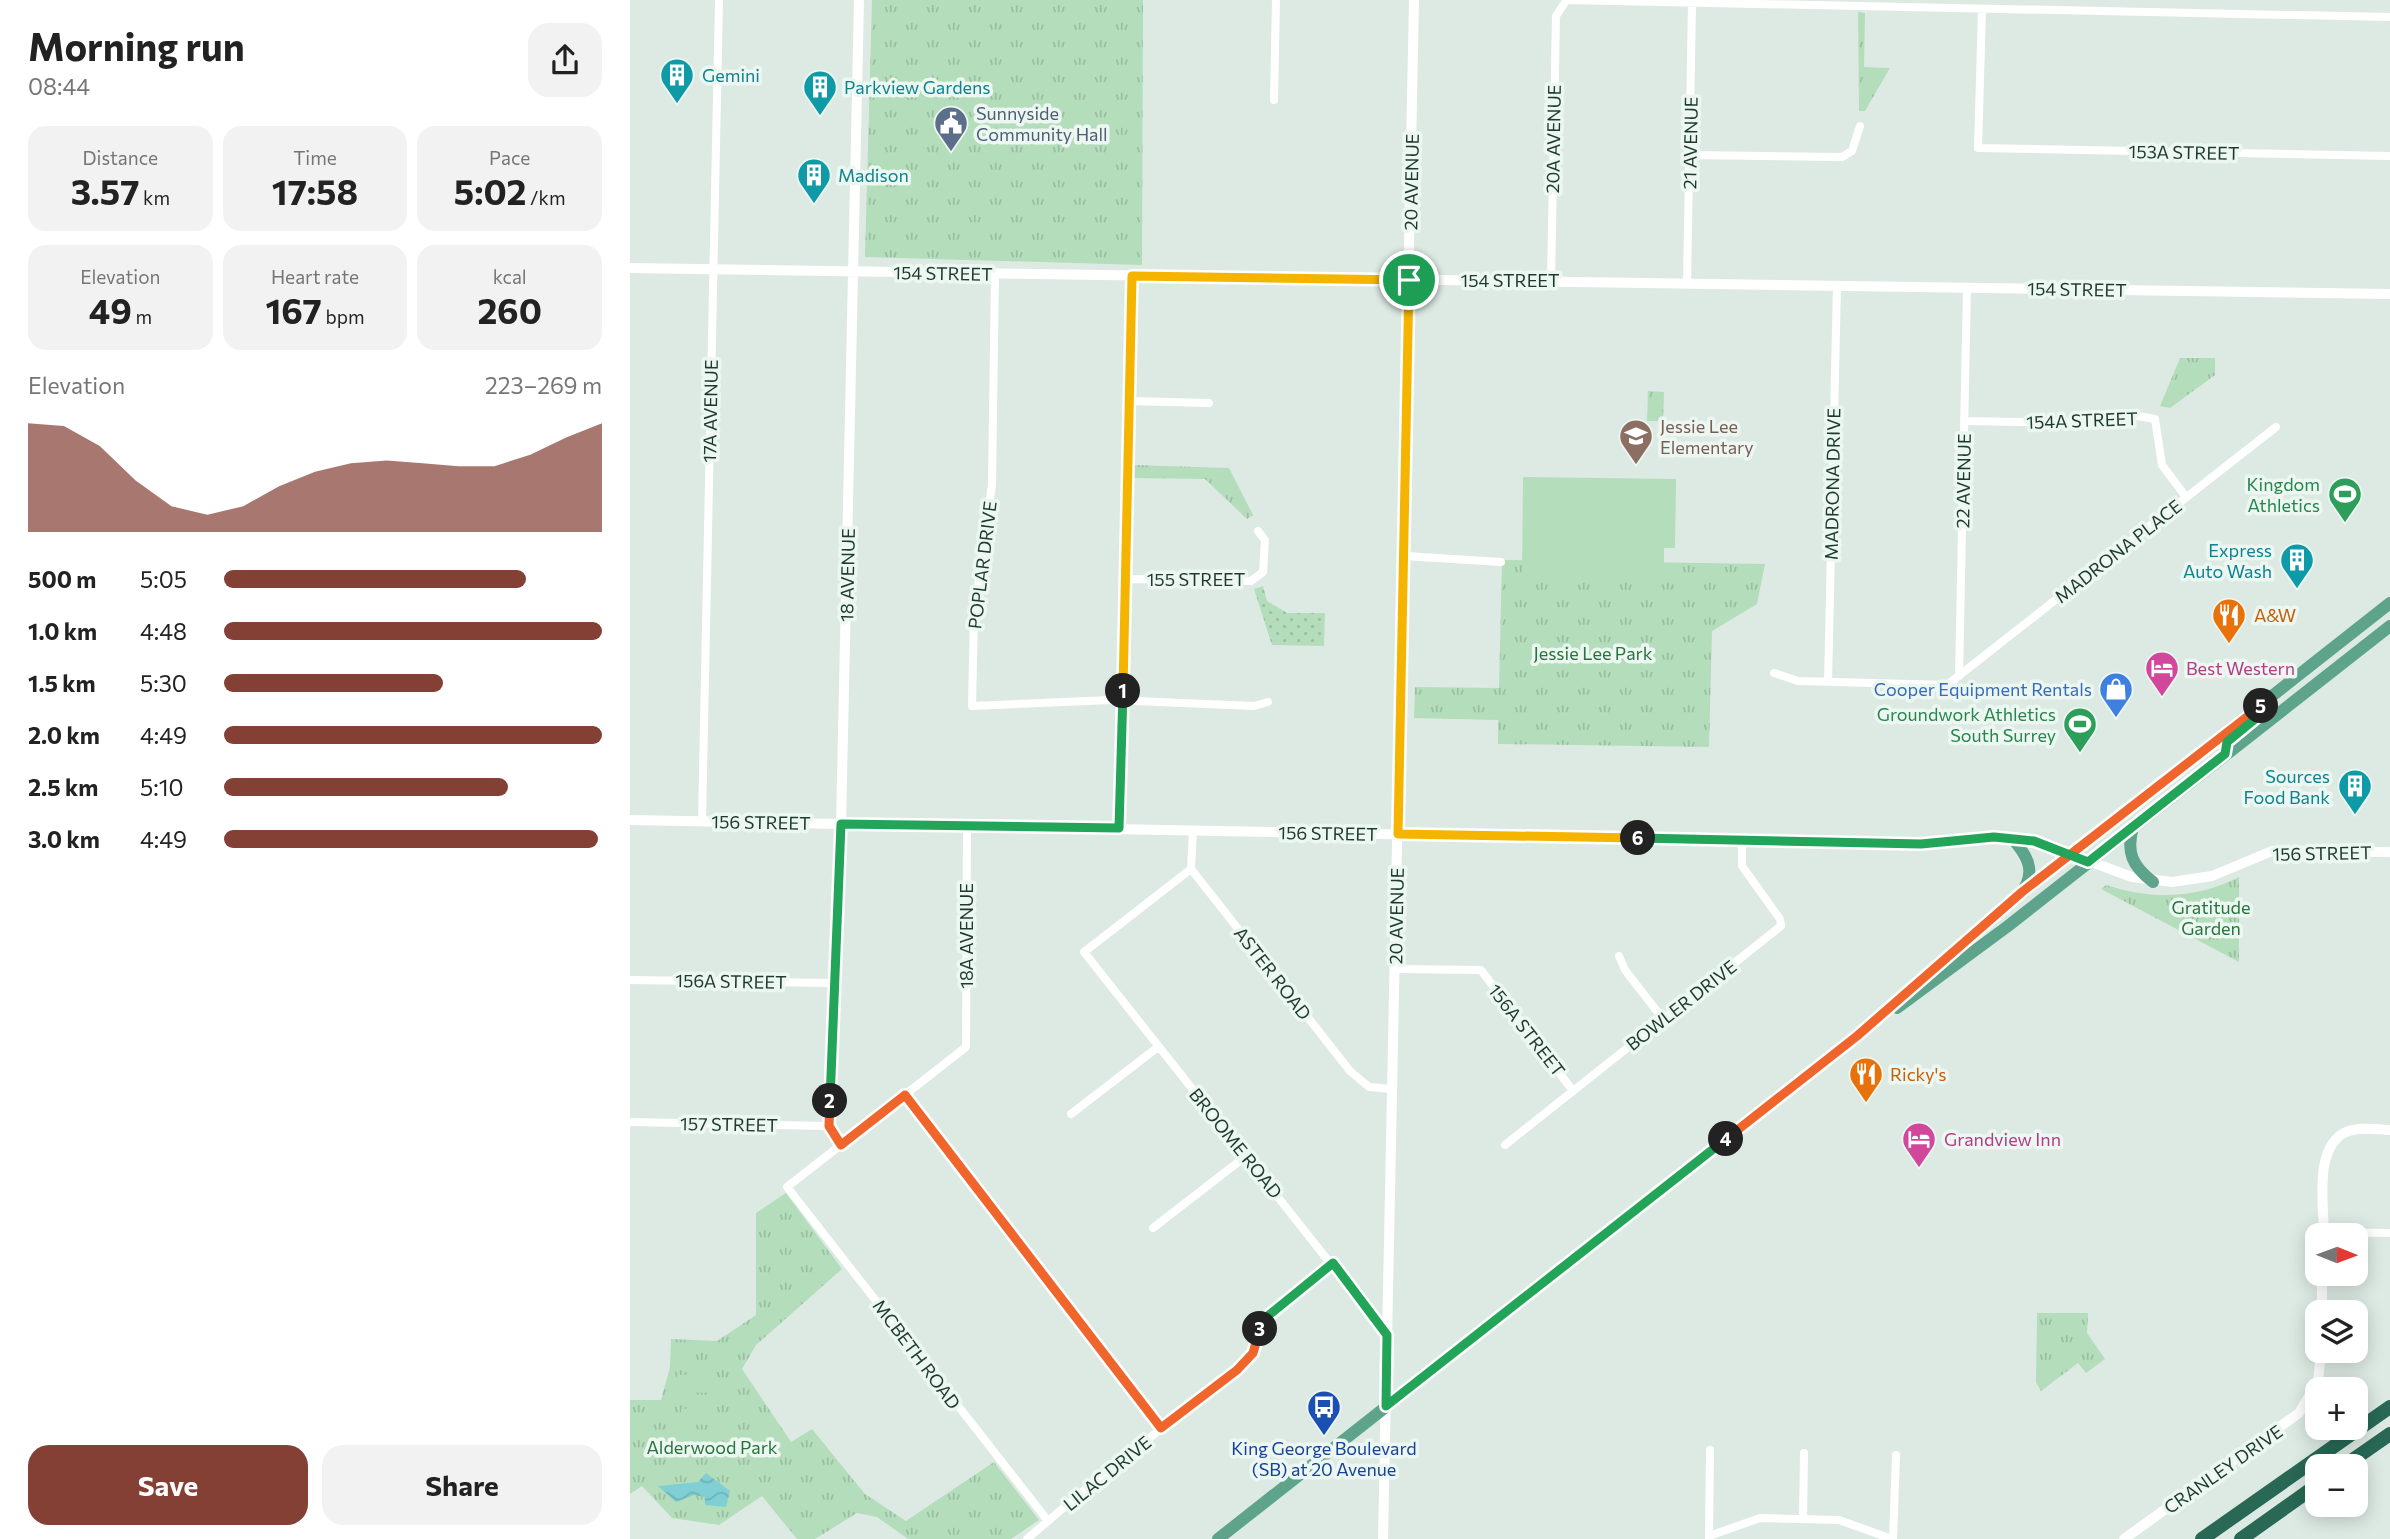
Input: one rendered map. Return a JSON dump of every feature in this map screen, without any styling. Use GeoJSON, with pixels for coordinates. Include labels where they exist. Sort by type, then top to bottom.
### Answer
{"type":"FeatureCollection","features":[{"type":"Feature","properties":{"kind":"highway"},"geometry":{"type":"LineString","coordinates":[[2202,1539],[2390,1407]]}},
{"type":"Feature","properties":{"kind":"highway"},"geometry":{"type":"LineString","coordinates":[[2361,1454],[2390,1434]]}},
{"type":"Feature","properties":{"kind":"highway"},"geometry":{"type":"LineString","coordinates":[[2241,1539],[2305,1494]]}},
{"type":"Feature","properties":{"kind":"main road"},"geometry":{"type":"LineString","coordinates":[[1857,1036],[2022,892],[2390,603]]}},
{"type":"Feature","properties":{"kind":"main road"},"geometry":{"type":"LineString","coordinates":[[1218,1539],[1857,1036],[1984,944],[2390,625]]}},
{"type":"Feature","properties":{"kind":"main road"},"geometry":{"type":"LineString","coordinates":[[2312,686],[2332,661],[2361,637],[2361,626]]}},
{"type":"Feature","properties":{"kind":"main road"},"geometry":{"type":"LineString","coordinates":[[2225,754],[2227,742],[2255,719],[2262,704]]}},
{"type":"Feature","properties":{"kind":"main road"},"geometry":{"type":"LineString","coordinates":[[2133,827],[2129,853],[2138,870],[2153,882]]}},
{"type":"Feature","properties":{"kind":"main road"},"geometry":{"type":"LineString","coordinates":[[2012,838],[2029,862],[2030,876],[2022,892]]}},
{"type":"Feature","properties":{"kind":"street","name":"17A AVENUE"},"geometry":{"type":"LineString","coordinates":[[702,821],[719,0]]}},
{"type":"Feature","properties":{"kind":"street","name":"18 AVENUE"},"geometry":{"type":"LineString","coordinates":[[829,1126],[841,824],[859,0]]}},
{"type":"Feature","properties":{"kind":"street"},"geometry":{"type":"LineString","coordinates":[[1274,100],[1276,0]]}},
{"type":"Feature","properties":{"kind":"street","name":"20 AVENUE"},"geometry":{"type":"LineString","coordinates":[[1383,1539],[1405,556],[1414,0]]}},
{"type":"Feature","properties":{"kind":"street"},"geometry":{"type":"LineString","coordinates":[[1566,0],[1869,3],[1982,9],[2390,17]]}},
{"type":"Feature","properties":{"kind":"street","name":"20A AVENUE"},"geometry":{"type":"LineString","coordinates":[[1551,280],[1556,16],[1566,0]]}},
{"type":"Feature","properties":{"kind":"street","name":"21 AVENUE"},"geometry":{"type":"LineString","coordinates":[[1687,283],[1692,3]]}},
{"type":"Feature","properties":{"kind":"street","name":"153A STREET"},"geometry":{"type":"LineString","coordinates":[[1982,9],[1978,148],[2390,156]]}},
{"type":"Feature","properties":{"kind":"street"},"geometry":{"type":"LineString","coordinates":[[1690,155],[1842,157],[1852,151],[1860,126]]}},
{"type":"Feature","properties":{"kind":"street","name":"154 STREET"},"geometry":{"type":"LineString","coordinates":[[630,268],[2390,294]]}},
{"type":"Feature","properties":{"kind":"street","name":"POPLAR DRIVE"},"geometry":{"type":"LineString","coordinates":[[995,274],[992,484],[974,616],[972,706],[1122,702]]}},
{"type":"Feature","properties":{"kind":"street"},"geometry":{"type":"LineString","coordinates":[[1119,828],[1132,276]]}},
{"type":"Feature","properties":{"kind":"street","name":"MADRONA DRIVE"},"geometry":{"type":"LineString","coordinates":[[1828,682],[1837,285]]}},
{"type":"Feature","properties":{"kind":"street","name":"22 AVENUE"},"geometry":{"type":"LineString","coordinates":[[1959,676],[1966,287]]}},
{"type":"Feature","properties":{"kind":"street"},"geometry":{"type":"LineString","coordinates":[[1129,401],[1209,403]]}},
{"type":"Feature","properties":{"kind":"street","name":"154A STREET"},"geometry":{"type":"LineString","coordinates":[[1964,421],[2088,423],[2132,415],[2155,419],[2162,465],[2186,497]]}},
{"type":"Feature","properties":{"kind":"street","name":"MADRONA PLACE"},"geometry":{"type":"LineString","coordinates":[[1959,676],[2276,427]]}},
{"type":"Feature","properties":{"kind":"street","name":"155 STREET"},"geometry":{"type":"LineString","coordinates":[[1126,579],[1251,581],[1263,572],[1265,540],[1258,531]]}},
{"type":"Feature","properties":{"kind":"street"},"geometry":{"type":"LineString","coordinates":[[1405,556],[1501,562]]}},
{"type":"Feature","properties":{"kind":"street"},"geometry":{"type":"LineString","coordinates":[[1774,673],[1798,681],[1947,685],[1959,676]]}},
{"type":"Feature","properties":{"kind":"street"},"geometry":{"type":"LineString","coordinates":[[1122,702],[1254,706],[1268,702]]}},
{"type":"Feature","properties":{"kind":"street","name":"156 STREET"},"geometry":{"type":"LineString","coordinates":[[630,820],[1921,844],[2012,838],[2034,841],[2088,862],[2153,882],[2212,876],[2272,851],[2390,852]]}},
{"type":"Feature","properties":{"kind":"street","name":"18A AVENUE"},"geometry":{"type":"LineString","coordinates":[[905,1095],[965,1047],[967,826]]}},
{"type":"Feature","properties":{"kind":"street"},"geometry":{"type":"LineString","coordinates":[[1191,869],[1193,830]]}},
{"type":"Feature","properties":{"kind":"street","name":"BOWLER DRIVE"},"geometry":{"type":"LineString","coordinates":[[1505,1145],[1781,926],[1780,919],[1742,866],[1742,840]]}},
{"type":"Feature","properties":{"kind":"street","name":"BROOME ROAD"},"geometry":{"type":"LineString","coordinates":[[1191,869],[1084,952],[1333,1263],[1387,1335]]}},
{"type":"Feature","properties":{"kind":"street","name":"ASTER ROAD"},"geometry":{"type":"LineString","coordinates":[[1191,869],[1350,1071],[1369,1087],[1392,1089]]}},
{"type":"Feature","properties":{"kind":"street"},"geometry":{"type":"LineString","coordinates":[[1619,956],[1625,970],[1663,1019]]}},
{"type":"Feature","properties":{"kind":"street","name":"156A STREET"},"geometry":{"type":"LineString","coordinates":[[1395,969],[1481,970],[1573,1091]]}},
{"type":"Feature","properties":{"kind":"street","name":"156A STREET"},"geometry":{"type":"LineString","coordinates":[[630,980],[833,983]]}},
{"type":"Feature","properties":{"kind":"street"},"geometry":{"type":"LineString","coordinates":[[1072,1114],[1158,1047]]}},
{"type":"Feature","properties":{"kind":"street"},"geometry":{"type":"LineString","coordinates":[[829,1126],[841,1145],[905,1095],[1161,1428]]}},
{"type":"Feature","properties":{"kind":"street","name":"157 STREET"},"geometry":{"type":"LineString","coordinates":[[630,1122],[829,1126]]}},
{"type":"Feature","properties":{"kind":"street"},"geometry":{"type":"LineString","coordinates":[[2324,1223],[2325,1161],[2331,1143],[2345,1132],[2390,1130]]}},
{"type":"Feature","properties":{"kind":"street","name":"MCBETH ROAD"},"geometry":{"type":"LineString","coordinates":[[841,1145],[787,1187],[1048,1521]]}},
{"type":"Feature","properties":{"kind":"street"},"geometry":{"type":"LineString","coordinates":[[1153,1228],[1246,1156]]}},
{"type":"Feature","properties":{"kind":"street"},"geometry":{"type":"LineString","coordinates":[[2368,1233],[2390,1233]]}},
{"type":"Feature","properties":{"kind":"street","name":"LILAC DRIVE"},"geometry":{"type":"LineString","coordinates":[[1027,1539],[1161,1428],[1237,1370],[1253,1353],[1263,1320],[1333,1263]]}},
{"type":"Feature","properties":{"kind":"street","name":"CRANLEY DRIVE"},"geometry":{"type":"LineString","coordinates":[[2124,1539],[2299,1413],[2318,1381],[2320,1363]]}},
{"type":"Feature","properties":{"kind":"street"},"geometry":{"type":"LineString","coordinates":[[1710,1450],[1709,1538],[1760,1518],[1839,1520],[1893,1539],[1896,1455]]}},
{"type":"Feature","properties":{"kind":"street"},"geometry":{"type":"LineString","coordinates":[[1803,1519],[1804,1453]]}},
{"type":"Feature","properties":{"kind":"green space"},"geometry":{"type":"Polygon","coordinates":[[[872,0],[1143,0],[1142,265],[865,257],[872,0]]]}},
{"type":"Feature","properties":{"kind":"green space"},"geometry":{"type":"Polygon","coordinates":[[[1858,12],[1865,13],[1864,67],[1890,68],[1865,111],[1859,111],[1858,12]]]}},
{"type":"Feature","properties":{"kind":"green space"},"geometry":{"type":"Polygon","coordinates":[[[2180,358],[2215,358],[2215,375],[2170,408],[2160,406],[2180,358]]]}},
{"type":"Feature","properties":{"kind":"green space"},"geometry":{"type":"Polygon","coordinates":[[[1648,391],[1664,392],[1663,421],[1647,421],[1648,391]]]}},
{"type":"Feature","properties":{"kind":"green space"},"geometry":{"type":"Polygon","coordinates":[[[1134,465],[1229,468],[1253,515],[1247,519],[1205,479],[1133,478],[1134,465]]]}},
{"type":"Feature","properties":{"kind":"green space"},"geometry":{"type":"Polygon","coordinates":[[[1523,477],[1676,479],[1675,548],[1664,548],[1664,575],[1522,574],[1523,477]]]}},
{"type":"Feature","properties":{"kind":"green space","name":"Jessie Lee Park"},"geometry":{"type":"Polygon","coordinates":[[[1502,560],[1765,564],[1757,604],[1712,631],[1709,747],[1498,744],[1498,720],[1414,718],[1415,687],[1499,688],[1502,560]]]}},
{"type":"Feature","properties":{"kind":"green space"},"geometry":{"type":"Polygon","coordinates":[[[1263,586],[1267,601],[1287,613],[1325,613],[1324,646],[1272,645],[1254,589],[1263,586]]]}},
{"type":"Feature","properties":{"kind":"green space","name":"Gratitude Garden"},"geometry":{"type":"Polygon","coordinates":[[[2239,877],[2239,962],[2101,889],[2106,885],[2140,893],[2173,895],[2206,890],[2239,877]]]}},
{"type":"Feature","properties":{"kind":"green space","name":"Alderwood Park"},"geometry":{"type":"Polygon","coordinates":[[[786,1193],[842,1269],[756,1345],[742,1369],[791,1442],[812,1429],[865,1494],[906,1521],[994,1462],[1039,1520],[1011,1539],[908,1539],[877,1517],[857,1513],[815,1539],[797,1539],[762,1496],[719,1525],[672,1518],[642,1486],[630,1494],[630,1400],[661,1400],[670,1367],[671,1339],[717,1341],[756,1315],[756,1213],[786,1193]]]}},
{"type":"Feature","properties":{"kind":"green space"},"geometry":{"type":"Polygon","coordinates":[[[2037,1313],[2088,1313],[2087,1333],[2105,1359],[2086,1373],[2078,1363],[2041,1391],[2036,1382],[2037,1313]]]}},
{"type":"Feature","properties":{"kind":"green space"},"geometry":{"type":"Polygon","coordinates":[[[677,1375],[716,1375],[716,1393],[677,1392],[677,1375]]]}},
{"type":"Feature","properties":{"kind":"green space"},"geometry":{"type":"Polygon","coordinates":[[[681,1409],[714,1409],[714,1425],[681,1424],[681,1409]]]}},
{"type":"Feature","properties":{"kind":"green space"},"geometry":{"type":"Polygon","coordinates":[[[680,1429],[713,1430],[713,1445],[680,1445],[680,1429]]]}},
{"type":"Feature","properties":{"kind":"water"},"geometry":{"type":"Polygon","coordinates":[[[706,1473],[730,1491],[726,1507],[705,1505],[705,1497],[694,1495],[676,1502],[658,1486],[698,1482],[706,1473]]]}},
{"type":"Feature","properties":{"kind":"place","name":"Gemini"},"geometry":{"type":"Point","coordinates":[677,105]}},
{"type":"Feature","properties":{"kind":"place","name":"Parkview Gardens"},"geometry":{"type":"Point","coordinates":[820,117]}},
{"type":"Feature","properties":{"kind":"place","name":"Sunnyside Community Hall"},"geometry":{"type":"Point","coordinates":[951,153]}},
{"type":"Feature","properties":{"kind":"place","name":"Madison"},"geometry":{"type":"Point","coordinates":[814,205]}},
{"type":"Feature","properties":{"kind":"place","name":"Jessie Lee Elementary"},"geometry":{"type":"Point","coordinates":[1636,466]}},
{"type":"Feature","properties":{"kind":"place","name":"Kingdom Athletics"},"geometry":{"type":"Point","coordinates":[2345,524]}},
{"type":"Feature","properties":{"kind":"place","name":"Express Auto Wash"},"geometry":{"type":"Point","coordinates":[2297,590]}},
{"type":"Feature","properties":{"kind":"place","name":"A&W"},"geometry":{"type":"Point","coordinates":[2229,645]}},
{"type":"Feature","properties":{"kind":"place","name":"Best Western"},"geometry":{"type":"Point","coordinates":[2162,698]}},
{"type":"Feature","properties":{"kind":"place","name":"Cooper Equipment Rentals"},"geometry":{"type":"Point","coordinates":[2116,719]}},
{"type":"Feature","properties":{"kind":"place","name":"Groundwork Athletics South Surrey"},"geometry":{"type":"Point","coordinates":[2080,754]}},
{"type":"Feature","properties":{"kind":"place","name":"Sources Food Bank"},"geometry":{"type":"Point","coordinates":[2355,816]}},
{"type":"Feature","properties":{"kind":"place","name":"Ricky's"},"geometry":{"type":"Point","coordinates":[1866,1104]}},
{"type":"Feature","properties":{"kind":"place","name":"Grandview Inn"},"geometry":{"type":"Point","coordinates":[1919,1169]}},
{"type":"Feature","properties":{"kind":"place","name":"King George Boulevard (SB) at 20 Avenue"},"geometry":{"type":"Point","coordinates":[1324,1437]}},
{"type":"Feature","properties":{"kind":"route"},"geometry":{"type":"LineString","coordinates":[[1409,280],[1132,276],[1119,828],[841,824],[836,882],[829,1126],[832,1134],[841,1145],[905,1095],[1161,1428],[1237,1370],[1253,1353],[1263,1320],[1333,1263],[1387,1335],[1386,1406],[1857,1036],[2022,892],[2061,864],[2072,855],[2151,792],[2262,704],[2255,719],[2227,742],[2225,754],[2088,862],[2072,855],[2052,847],[2034,841],[1994,837],[1921,844],[1398,834],[1409,280]]}}]}
